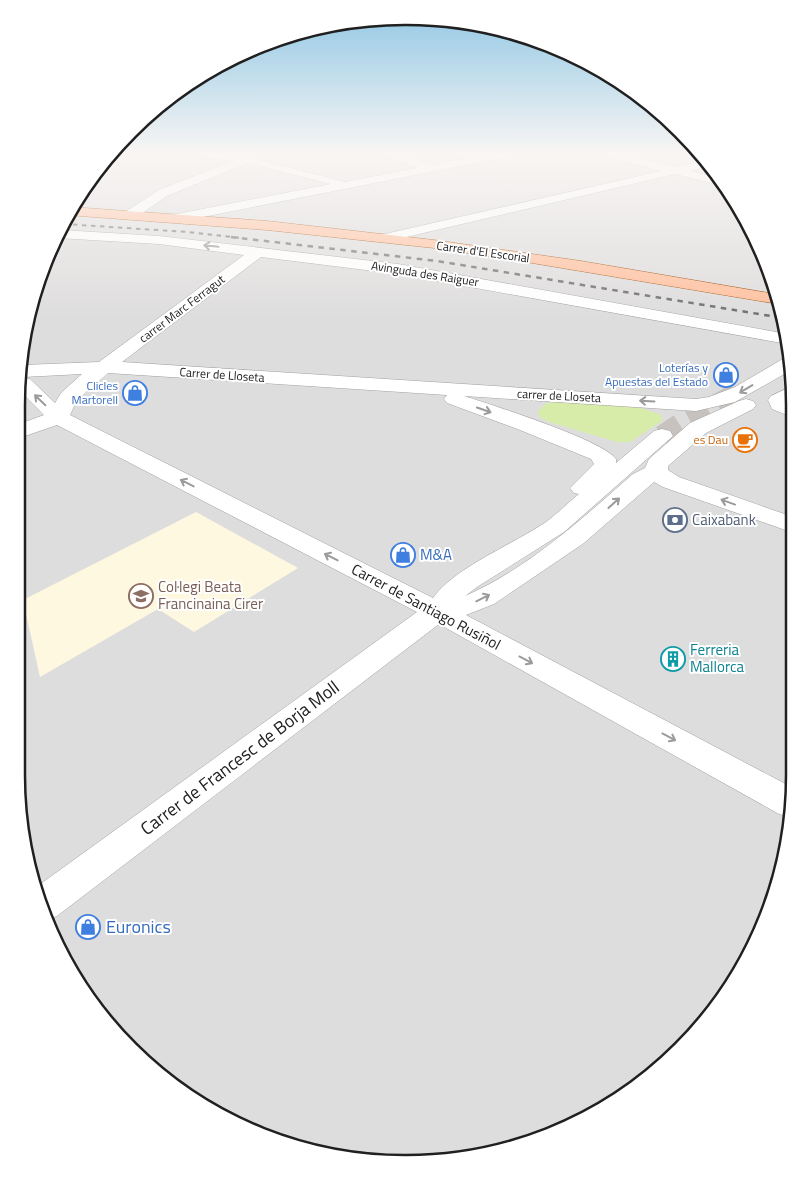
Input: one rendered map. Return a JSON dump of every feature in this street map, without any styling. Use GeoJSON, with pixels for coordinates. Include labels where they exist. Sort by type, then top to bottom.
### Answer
{"type":"FeatureCollection","features":[{"type":"Feature","properties":{"kind":"main road","name":"Carrer d'El Escorial"},"geometry":{"type":"LineString","coordinates":[[78,212],[177,218],[385,238],[564,263],[770,298]]}},
{"type":"Feature","properties":{"kind":"street"},"geometry":{"type":"LineString","coordinates":[[130,215],[140,208]]}},
{"type":"Feature","properties":{"kind":"street"},"geometry":{"type":"LineString","coordinates":[[177,218],[228,208]]}},
{"type":"Feature","properties":{"kind":"street"},"geometry":{"type":"LineString","coordinates":[[385,238],[515,208]]}},
{"type":"Feature","properties":{"kind":"street","name":"Avinguda des Raiguer"},"geometry":{"type":"LineString","coordinates":[[65,234],[159,240],[398,268],[780,338]]}},
{"type":"Feature","properties":{"kind":"street","name":"carrer Marc Ferragut"},"geometry":{"type":"LineString","coordinates":[[105,367],[260,251]]}},
{"type":"Feature","properties":{"kind":"street"},"geometry":{"type":"LineString","coordinates":[[698,428],[697,423],[686,411],[685,405],[730,398],[784,366]]}},
{"type":"Feature","properties":{"kind":"street"},"geometry":{"type":"LineString","coordinates":[[25,430],[58,416],[68,396],[105,367]]}},
{"type":"Feature","properties":{"kind":"street","name":"Carrer de Lloseta"},"geometry":{"type":"LineString","coordinates":[[27,371],[105,367],[421,388]]}},
{"type":"Feature","properties":{"kind":"street","name":"Carrer de Francesc de Borja Moll"},"geometry":{"type":"LineString","coordinates":[[437,611],[464,607],[484,598],[529,570],[574,538],[641,479],[655,472],[657,464],[698,428],[739,410],[785,383]]}},
{"type":"Feature","properties":{"kind":"street","name":"Carrer de Santiago Rusiñol"},"geometry":{"type":"LineString","coordinates":[[26,386],[58,416],[437,611],[785,800]]}},
{"type":"Feature","properties":{"kind":"street"},"geometry":{"type":"LineString","coordinates":[[421,388],[528,425],[599,454],[604,459],[605,466],[580,490],[486,557],[467,581]]}},
{"type":"Feature","properties":{"kind":"street","name":"carrer de Lloseta"},"geometry":{"type":"LineString","coordinates":[[421,388],[685,405]]}},
{"type":"Feature","properties":{"kind":"street"},"geometry":{"type":"LineString","coordinates":[[528,425],[522,414],[526,402],[539,395]]}},
{"type":"Feature","properties":{"kind":"street"},"geometry":{"type":"LineString","coordinates":[[467,581],[556,527],[662,436]]}},
{"type":"Feature","properties":{"kind":"street"},"geometry":{"type":"LineString","coordinates":[[655,472],[672,482],[786,523]]}},
{"type":"Feature","properties":{"kind":"street","name":"Carrer de Francesc de Borja Moll"},"geometry":{"type":"LineString","coordinates":[[46,901],[437,611],[448,596],[467,581]]}},
{"type":"Feature","properties":{"kind":"shaded area"},"geometry":{"type":"Polygon","coordinates":[[[80,208],[731,208],[747,237],[766,283],[779,331],[783,356],[786,406],[786,774],[783,824],[779,849],[766,897],[747,943],[722,986],[707,1006],[675,1044],[656,1061],[617,1091],[574,1116],[528,1135],[480,1148],[430,1154],[381,1154],[331,1148],[283,1135],[237,1116],[194,1091],[155,1061],[119,1025],[89,986],[64,943],[45,897],[32,849],[28,824],[25,774],[25,406],[28,356],[32,331],[45,283],[64,237],[80,208]]]}},
{"type":"Feature","properties":{"kind":"shaded area","name":"Col·legi Beata Francinaina Cirer"},"geometry":{"type":"Polygon","coordinates":[[[196,512],[298,568],[194,632],[158,609],[40,677],[25,609],[25,599],[196,512]]]}},
{"type":"Feature","properties":{"kind":"green space"},"geometry":{"type":"Polygon","coordinates":[[[559,401],[641,408],[661,415],[662,421],[630,442],[617,442],[549,422],[539,417],[538,411],[545,404],[559,401]]]}},
{"type":"Feature","properties":{"kind":"tunnel"},"geometry":{"type":"LineString","coordinates":[[662,436],[680,424],[745,389]]}},
{"type":"Feature","properties":{"kind":"railway"},"geometry":{"type":"LineString","coordinates":[[71,224],[188,232],[241,238]]}},
{"type":"Feature","properties":{"kind":"railway"},"geometry":{"type":"LineString","coordinates":[[231,237],[437,261],[775,317]]}},
{"type":"Feature","properties":{"kind":"place","name":"Loterías y Apuestas del Estado"},"geometry":{"type":"Point","coordinates":[726,375]}},
{"type":"Feature","properties":{"kind":"place","name":"Clicles Martorell"},"geometry":{"type":"Point","coordinates":[135,393]}},
{"type":"Feature","properties":{"kind":"place","name":"es Dau"},"geometry":{"type":"Point","coordinates":[745,440]}},
{"type":"Feature","properties":{"kind":"place","name":"Caixabank"},"geometry":{"type":"Point","coordinates":[675,520]}},
{"type":"Feature","properties":{"kind":"place","name":"M&A"},"geometry":{"type":"Point","coordinates":[403,555]}},
{"type":"Feature","properties":{"kind":"place","name":"Col·legi Beata Francinaina Cirer"},"geometry":{"type":"Point","coordinates":[141,596]}},
{"type":"Feature","properties":{"kind":"place","name":"Ferreria Mallorca"},"geometry":{"type":"Point","coordinates":[673,659]}},
{"type":"Feature","properties":{"kind":"place","name":"Euronics"},"geometry":{"type":"Point","coordinates":[88,927]}}]}
